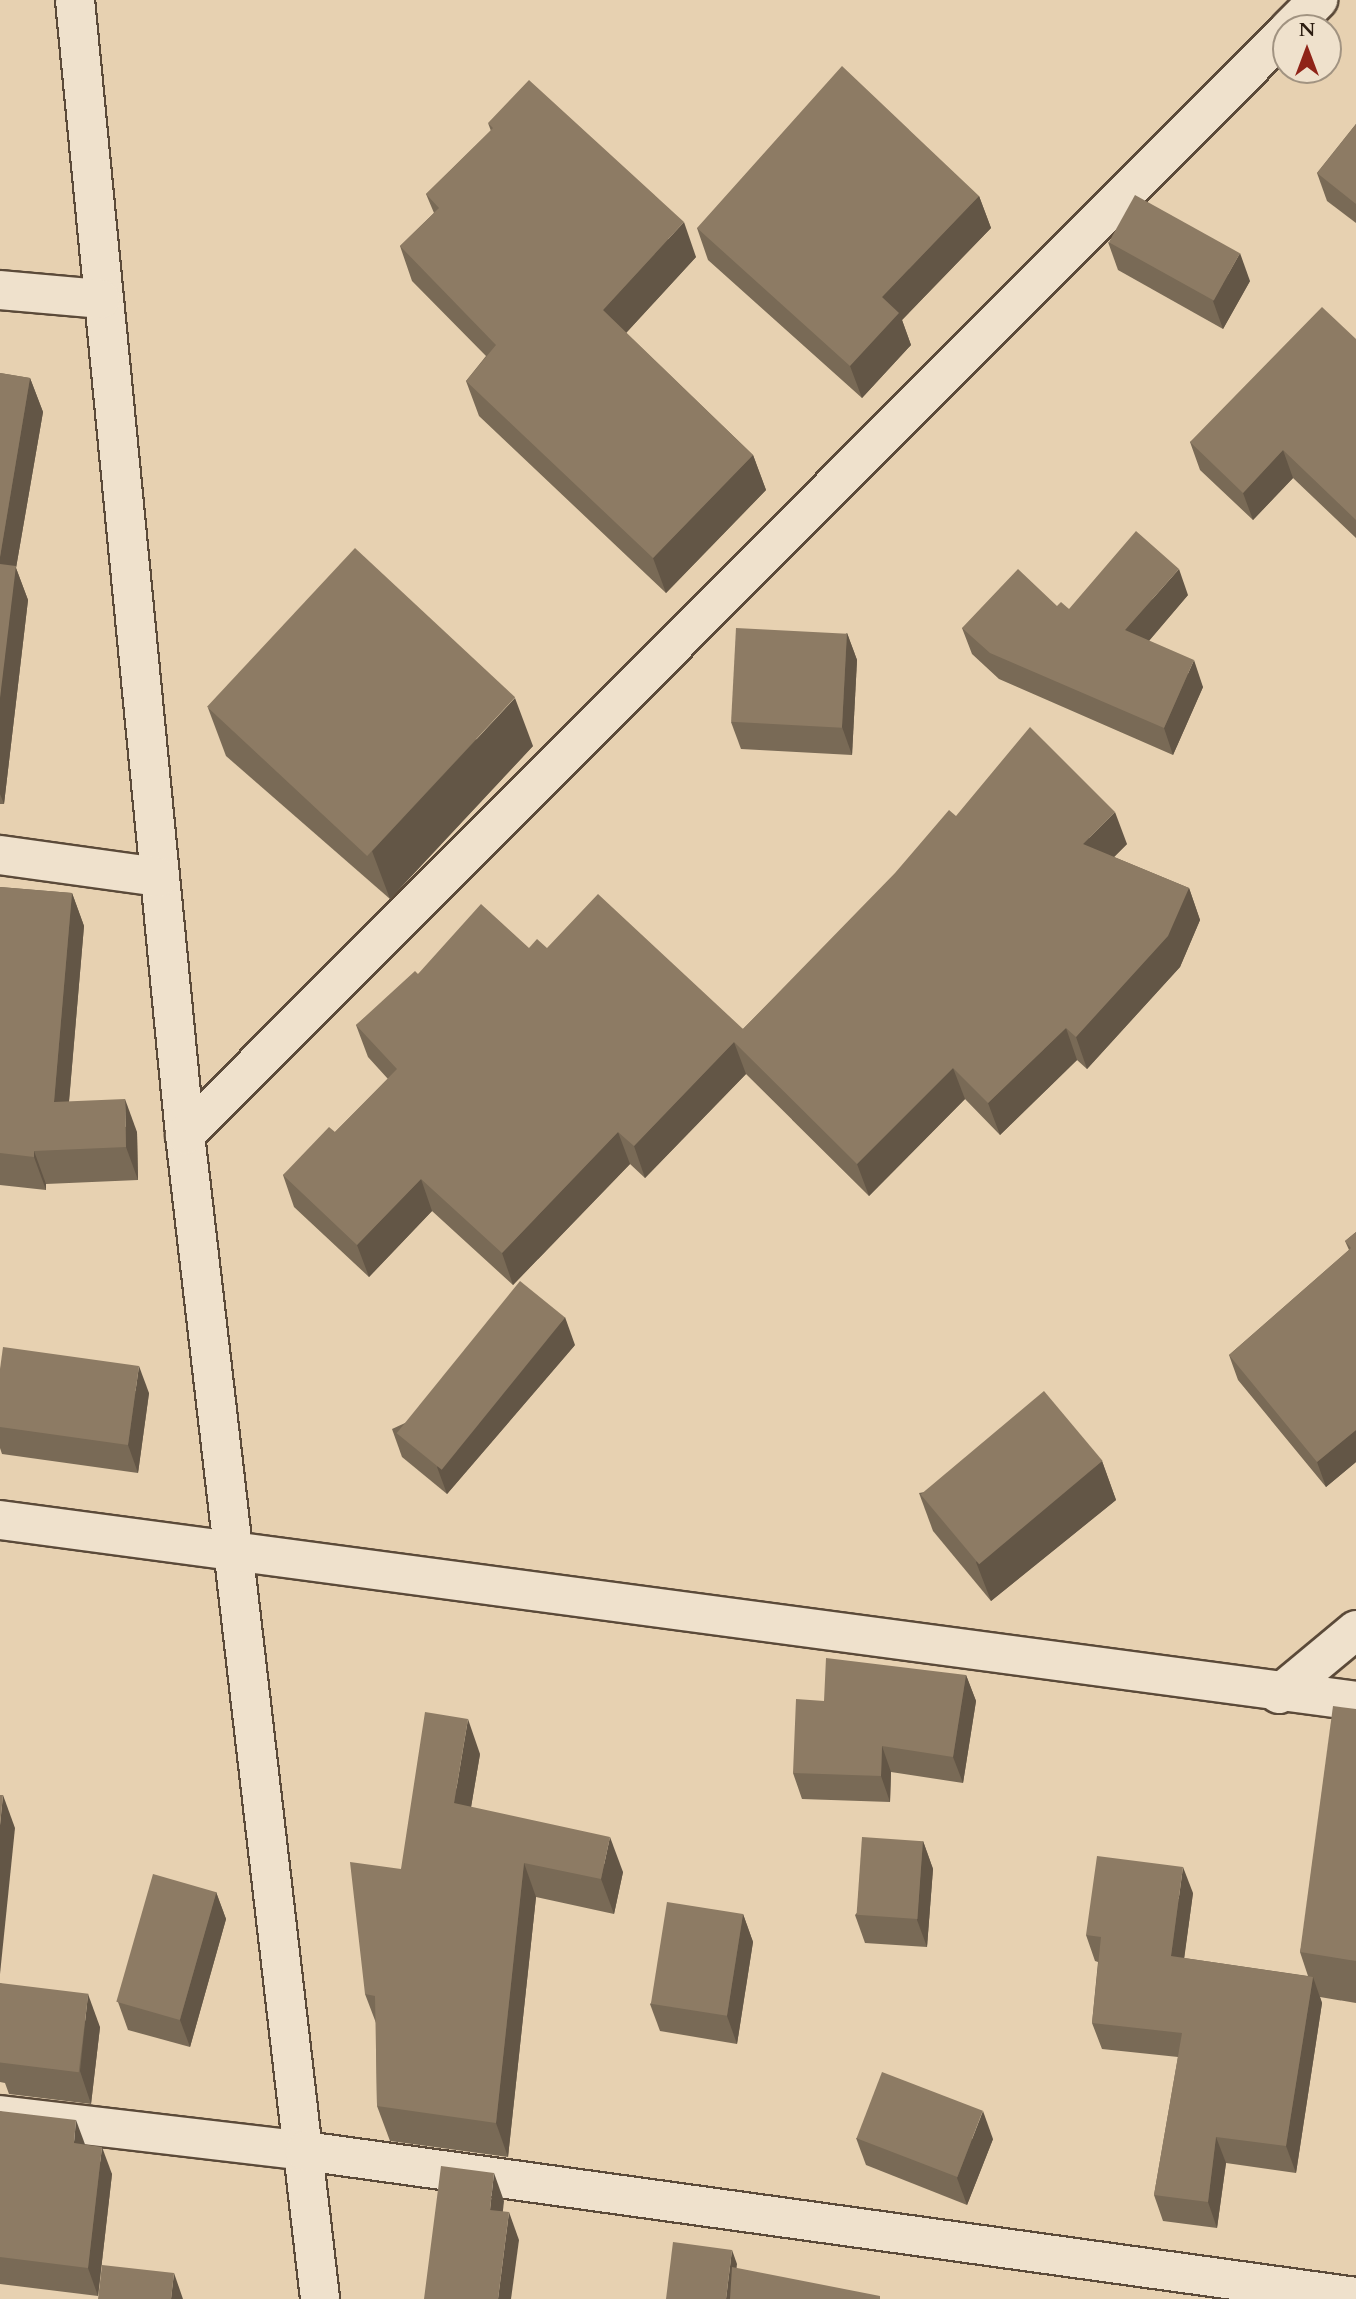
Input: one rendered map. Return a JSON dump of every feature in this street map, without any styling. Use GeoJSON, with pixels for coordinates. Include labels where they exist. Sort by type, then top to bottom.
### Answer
{"type":"FeatureCollection","features":[{"type":"Feature","properties":{"kind":"street"},"geometry":{"type":"LineString","coordinates":[[75,0],[101,299],[185,1135],[237,1555],[320,2299]]}},
{"type":"Feature","properties":{"kind":"street"},"geometry":{"type":"LineString","coordinates":[[1304,14],[1318,0]]}},
{"type":"Feature","properties":{"kind":"street"},"geometry":{"type":"LineString","coordinates":[[185,1135],[1272,46]]}},
{"type":"Feature","properties":{"kind":"street"},"geometry":{"type":"LineString","coordinates":[[0,290],[101,299]]}},
{"type":"Feature","properties":{"kind":"street"},"geometry":{"type":"LineString","coordinates":[[0,855],[159,877]]}},
{"type":"Feature","properties":{"kind":"street"},"geometry":{"type":"LineString","coordinates":[[0,1521],[1279,1694],[1356,1701]]}},
{"type":"Feature","properties":{"kind":"street"},"geometry":{"type":"LineString","coordinates":[[1279,1694],[1356,1630]]}},
{"type":"Feature","properties":{"kind":"street"},"geometry":{"type":"LineString","coordinates":[[0,2115],[304,2151],[1356,2297]]}},
{"type":"Feature","properties":{"kind":"building"},"geometry":{"type":"Polygon","coordinates":[[[842,66],[979,196],[882,297],[899,313],[850,366],[697,228],[842,66]]]}},
{"type":"Feature","properties":{"kind":"building"},"geometry":{"type":"Polygon","coordinates":[[[529,80],[684,222],[603,310],[753,455],[653,558],[466,381],[496,345],[400,246],[439,208],[426,194],[493,128],[488,123],[529,80]]]}},
{"type":"Feature","properties":{"kind":"building"},"geometry":{"type":"Polygon","coordinates":[[[1356,124],[1356,204],[1317,173],[1356,124]]]}},
{"type":"Feature","properties":{"kind":"building"},"geometry":{"type":"Polygon","coordinates":[[[1135,195],[1240,253],[1214,300],[1109,242],[1135,195]]]}},
{"type":"Feature","properties":{"kind":"building"},"geometry":{"type":"Polygon","coordinates":[[[1322,307],[1356,339],[1356,520],[1283,450],[1243,493],[1190,442],[1322,307]]]}},
{"type":"Feature","properties":{"kind":"building"},"geometry":{"type":"Polygon","coordinates":[[[0,373],[30,378],[0,557],[0,373]]]}},
{"type":"Feature","properties":{"kind":"building"},"geometry":{"type":"Polygon","coordinates":[[[1136,531],[1179,569],[1125,630],[1194,660],[1164,728],[990,653],[962,628],[1018,569],[1057,606],[1061,602],[1069,609],[1136,531]]]}},
{"type":"Feature","properties":{"kind":"building"},"geometry":{"type":"Polygon","coordinates":[[[355,548],[515,697],[367,856],[207,707],[355,548]]]}},
{"type":"Feature","properties":{"kind":"building"},"geometry":{"type":"Polygon","coordinates":[[[0,564],[16,566],[0,698],[0,564]]]}},
{"type":"Feature","properties":{"kind":"building"},"geometry":{"type":"Polygon","coordinates":[[[736,628],[847,634],[842,728],[731,722],[736,628]]]}},
{"type":"Feature","properties":{"kind":"building"},"geometry":{"type":"Polygon","coordinates":[[[1030,727],[1115,812],[1083,844],[1189,888],[1168,936],[1076,1037],[1066,1028],[988,1103],[953,1068],[857,1164],[734,1042],[634,1146],[618,1132],[502,1253],[421,1179],[357,1245],[283,1175],[329,1127],[335,1132],[397,1069],[356,1025],[415,971],[418,974],[481,904],[529,948],[537,939],[547,948],[598,894],[743,1029],[895,873],[949,810],[956,816],[1030,727]]]}},
{"type":"Feature","properties":{"kind":"building"},"geometry":{"type":"Polygon","coordinates":[[[0,887],[72,893],[54,1102],[125,1099],[126,1147],[34,1151],[34,1157],[0,1153],[0,887]]]}},
{"type":"Feature","properties":{"kind":"building"},"geometry":{"type":"Polygon","coordinates":[[[1356,1232],[1356,1430],[1317,1462],[1229,1355],[1351,1248],[1345,1241],[1356,1232]]]}},
{"type":"Feature","properties":{"kind":"building"},"geometry":{"type":"Polygon","coordinates":[[[520,1281],[565,1318],[442,1470],[397,1433],[520,1281]]]}},
{"type":"Feature","properties":{"kind":"building"},"geometry":{"type":"Polygon","coordinates":[[[3,1347],[139,1366],[128,1445],[0,1427],[0,1369],[3,1347]]]}},
{"type":"Feature","properties":{"kind":"building"},"geometry":{"type":"Polygon","coordinates":[[[1044,1391],[1102,1461],[979,1564],[921,1494],[1044,1391]]]}},
{"type":"Feature","properties":{"kind":"building"},"geometry":{"type":"Polygon","coordinates":[[[826,1658],[966,1675],[953,1757],[882,1746],[881,1776],[793,1773],[796,1699],[824,1701],[826,1658]]]}},
{"type":"Feature","properties":{"kind":"building"},"geometry":{"type":"Polygon","coordinates":[[[1333,1706],[1356,1709],[1356,1961],[1300,1952],[1333,1706]]]}},
{"type":"Feature","properties":{"kind":"building"},"geometry":{"type":"Polygon","coordinates":[[[425,1712],[468,1719],[454,1803],[610,1837],[601,1879],[524,1863],[496,2123],[377,2106],[375,1996],[365,1994],[350,1862],[401,1869],[425,1712]]]}},
{"type":"Feature","properties":{"kind":"building"},"geometry":{"type":"Polygon","coordinates":[[[0,1795],[3,1795],[0,1825],[0,1795]]]}},
{"type":"Feature","properties":{"kind":"building"},"geometry":{"type":"Polygon","coordinates":[[[862,1837],[923,1841],[917,1919],[857,1915],[862,1837]]]}},
{"type":"Feature","properties":{"kind":"building"},"geometry":{"type":"Polygon","coordinates":[[[1097,1856],[1183,1867],[1171,1956],[1313,1977],[1286,2146],[1216,2137],[1208,2202],[1154,2195],[1182,2033],[1092,2023],[1101,1937],[1086,1935],[1097,1856]]]}},
{"type":"Feature","properties":{"kind":"building"},"geometry":{"type":"Polygon","coordinates":[[[153,1874],[216,1892],[180,2020],[116,2002],[153,1874]]]}},
{"type":"Feature","properties":{"kind":"building"},"geometry":{"type":"Polygon","coordinates":[[[667,1902],[743,1914],[727,2016],[651,2004],[667,1902]]]}},
{"type":"Feature","properties":{"kind":"building"},"geometry":{"type":"Polygon","coordinates":[[[0,1983],[88,1994],[79,2072],[0,2063],[0,1983]]]}},
{"type":"Feature","properties":{"kind":"building"},"geometry":{"type":"Polygon","coordinates":[[[882,2072],[983,2111],[957,2177],[857,2138],[882,2072]]]}},
{"type":"Feature","properties":{"kind":"building"},"geometry":{"type":"Polygon","coordinates":[[[0,2111],[76,2120],[74,2143],[102,2147],[88,2268],[0,2257],[0,2111]]]}},
{"type":"Feature","properties":{"kind":"building"},"geometry":{"type":"Polygon","coordinates":[[[441,2166],[494,2173],[490,2210],[509,2212],[498,2299],[424,2299],[441,2166]]]}},
{"type":"Feature","properties":{"kind":"building"},"geometry":{"type":"Polygon","coordinates":[[[673,2242],[732,2250],[726,2299],[666,2299],[673,2242]]]}},
{"type":"Feature","properties":{"kind":"building"},"geometry":{"type":"Polygon","coordinates":[[[102,2265],[174,2273],[171,2299],[98,2299],[102,2265]]]}},
{"type":"Feature","properties":{"kind":"building"},"geometry":{"type":"Polygon","coordinates":[[[732,2267],[880,2296],[880,2299],[730,2299],[732,2267]]]}}]}
